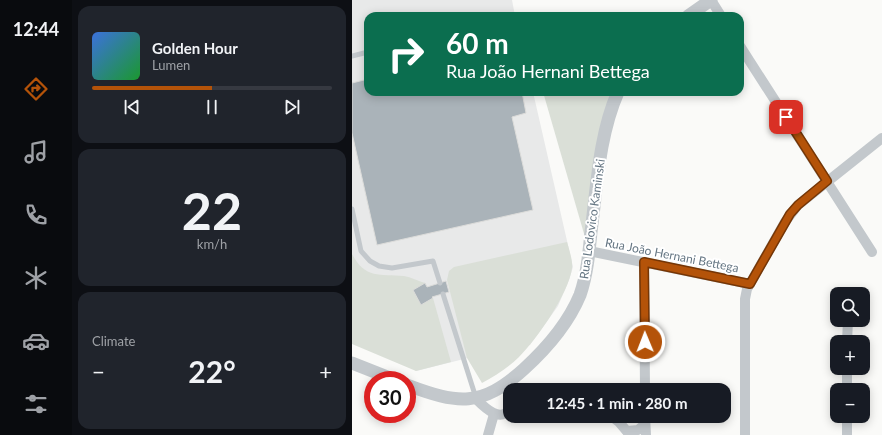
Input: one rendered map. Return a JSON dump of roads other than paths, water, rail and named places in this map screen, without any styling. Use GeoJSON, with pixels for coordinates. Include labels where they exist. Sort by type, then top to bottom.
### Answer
{"type":"FeatureCollection","features":[{"type":"Feature","properties":{"kind":"street"},"geometry":{"type":"LineString","coordinates":[[694,12],[711,0],[718,12]]}},
{"type":"Feature","properties":{"kind":"street"},"geometry":{"type":"LineString","coordinates":[[744,52],[872,252]]}},
{"type":"Feature","properties":{"kind":"street","name":"Rua Lodovico Kaminski"},"geometry":{"type":"LineString","coordinates":[[513,383],[562,328],[580,294],[589,251],[601,156],[610,115],[617,96]]}},
{"type":"Feature","properties":{"kind":"street"},"geometry":{"type":"LineString","coordinates":[[745,435],[745,294],[790,214],[798,205],[827,181],[882,138]]}},
{"type":"Feature","properties":{"kind":"street","name":"Rua João Hernani Bettega"},"geometry":{"type":"LineString","coordinates":[[589,251],[750,284]]}},
{"type":"Feature","properties":{"kind":"street"},"geometry":{"type":"LineString","coordinates":[[644,262],[645,383]]}},
{"type":"Feature","properties":{"kind":"street"},"geometry":{"type":"LineString","coordinates":[[352,363],[372,371]]}},
{"type":"Feature","properties":{"kind":"street","name":"Rua Lodovico Kaminski"},"geometry":{"type":"LineString","coordinates":[[416,388],[450,398],[476,399],[503,388]]}},
{"type":"Feature","properties":{"kind":"street"},"geometry":{"type":"LineString","coordinates":[[476,399],[484,408],[494,414],[503,413]]}},
{"type":"Feature","properties":{"kind":"street"},"geometry":{"type":"LineString","coordinates":[[488,435],[494,414]]}},
{"type":"Feature","properties":{"kind":"street"},"geometry":{"type":"LineString","coordinates":[[620,423],[628,433],[638,430],[643,423]]}},
{"type":"Feature","properties":{"kind":"street"},"geometry":{"type":"LineString","coordinates":[[645,423],[646,435]]}},
{"type":"Feature","properties":{"kind":"street"},"geometry":{"type":"LineString","coordinates":[[847,423],[847,435]]}},
{"type":"Feature","properties":{"kind":"lane"},"geometry":{"type":"LineString","coordinates":[[352,56],[364,53]]}},
{"type":"Feature","properties":{"kind":"lane"},"geometry":{"type":"LineString","coordinates":[[352,210],[362,251],[370,261],[379,266],[392,268],[433,261],[440,283]]}},
{"type":"Feature","properties":{"kind":"lane"},"geometry":{"type":"LineString","coordinates":[[443,294],[476,399]]}}]}
